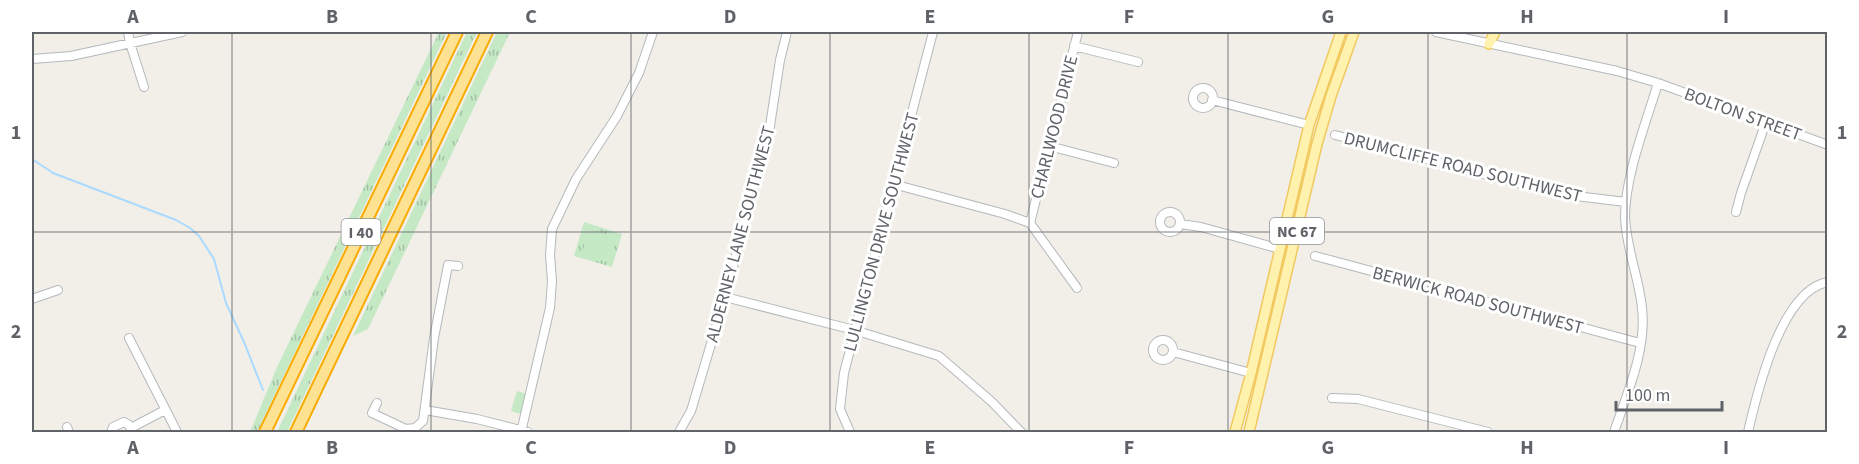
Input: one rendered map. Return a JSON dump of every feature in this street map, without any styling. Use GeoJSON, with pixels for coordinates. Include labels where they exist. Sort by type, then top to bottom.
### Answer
{"type":"FeatureCollection","features":[{"type":"Feature","properties":{"kind":"highway","name":"I 40"},"geometry":{"type":"LineString","coordinates":[[265,432],[457,32]]}},
{"type":"Feature","properties":{"kind":"highway","name":"I 40"},"geometry":{"type":"LineString","coordinates":[[297,432],[487,32]]}},
{"type":"Feature","properties":{"kind":"main road","name":"NC 67"},"geometry":{"type":"LineString","coordinates":[[1235,432],[1309,125],[1339,32]]}},
{"type":"Feature","properties":{"kind":"main road","name":"NC 67"},"geometry":{"type":"LineString","coordinates":[[1250,432],[1319,136],[1354,32]]}},
{"type":"Feature","properties":{"kind":"main road"},"geometry":{"type":"LineString","coordinates":[[1489,32],[1489,44]]}},
{"type":"Feature","properties":{"kind":"main road"},"geometry":{"type":"LineString","coordinates":[[1489,44],[1495,32]]}},
{"type":"Feature","properties":{"kind":"street"},"geometry":{"type":"LineString","coordinates":[[128,32],[144,87]]}},
{"type":"Feature","properties":{"kind":"street"},"geometry":{"type":"LineString","coordinates":[[32,59],[71,56],[182,32]]}},
{"type":"Feature","properties":{"kind":"street"},"geometry":{"type":"LineString","coordinates":[[425,410],[477,419],[524,432],[550,308],[552,229],[576,179],[617,116],[639,73],[653,32]]}},
{"type":"Feature","properties":{"kind":"street","name":"ALDERNEY LANE SOUTHWEST"},"geometry":{"type":"LineString","coordinates":[[679,432],[694,402],[724,297],[770,126],[780,60],[787,32]]}},
{"type":"Feature","properties":{"kind":"street","name":"LULLINGTON DRIVE SOUTHWEST"},"geometry":{"type":"LineString","coordinates":[[850,432],[840,409],[844,373],[933,32]]}},
{"type":"Feature","properties":{"kind":"street","name":"CHARLWOOD DRIVE"},"geometry":{"type":"LineString","coordinates":[[1030,223],[1078,32]]}},
{"type":"Feature","properties":{"kind":"street","name":"BOLTON STREET"},"geometry":{"type":"LineString","coordinates":[[1437,32],[1617,70],[1827,145]]}},
{"type":"Feature","properties":{"kind":"street"},"geometry":{"type":"LineString","coordinates":[[1074,46],[1138,62]]}},
{"type":"Feature","properties":{"kind":"street"},"geometry":{"type":"LineString","coordinates":[[1614,432],[1640,343],[1643,321],[1626,230],[1626,202],[1629,181],[1658,83]]}},
{"type":"Feature","properties":{"kind":"street"},"geometry":{"type":"LineString","coordinates":[[1212,100],[1309,125]]}},
{"type":"Feature","properties":{"kind":"street"},"geometry":{"type":"LineString","coordinates":[[1736,212],[1766,122]]}},
{"type":"Feature","properties":{"kind":"street","name":"DRUMCLIFFE ROAD SOUTHWEST"},"geometry":{"type":"LineString","coordinates":[[1335,135],[1559,194],[1626,202]]}},
{"type":"Feature","properties":{"kind":"street"},"geometry":{"type":"LineString","coordinates":[[1049,146],[1114,163]]}},
{"type":"Feature","properties":{"kind":"street"},"geometry":{"type":"LineString","coordinates":[[893,184],[1005,214],[1030,223],[1077,288]]}},
{"type":"Feature","properties":{"kind":"street"},"geometry":{"type":"LineString","coordinates":[[1180,224],[1201,227],[1280,249]]}},
{"type":"Feature","properties":{"kind":"street","name":"BERWICK ROAD SOUTHWEST"},"geometry":{"type":"LineString","coordinates":[[1315,256],[1640,343]]}},
{"type":"Feature","properties":{"kind":"street"},"geometry":{"type":"LineString","coordinates":[[377,402],[372,413],[406,429],[420,425],[425,410],[434,338],[448,265],[458,266]]}},
{"type":"Feature","properties":{"kind":"street"},"geometry":{"type":"LineString","coordinates":[[1748,432],[1757,391],[1776,342],[1793,308],[1810,289],[1827,282]]}},
{"type":"Feature","properties":{"kind":"street"},"geometry":{"type":"LineString","coordinates":[[32,300],[58,290]]}},
{"type":"Feature","properties":{"kind":"street"},"geometry":{"type":"LineString","coordinates":[[724,297],[854,330],[939,356],[992,402],[1021,432]]}},
{"type":"Feature","properties":{"kind":"street"},"geometry":{"type":"LineString","coordinates":[[129,338],[177,432]]}},
{"type":"Feature","properties":{"kind":"street"},"geometry":{"type":"LineString","coordinates":[[1173,352],[1251,373]]}},
{"type":"Feature","properties":{"kind":"street"},"geometry":{"type":"LineString","coordinates":[[1332,398],[1358,399],[1488,432]]}},
{"type":"Feature","properties":{"kind":"street"},"geometry":{"type":"LineString","coordinates":[[111,432],[113,427],[123,422],[132,430],[165,410]]}},
{"type":"Feature","properties":{"kind":"green space"},"geometry":{"type":"Polygon","coordinates":[[[439,32],[447,32],[257,432],[250,432],[278,365],[439,32]]]}},
{"type":"Feature","properties":{"kind":"green space"},"geometry":{"type":"Polygon","coordinates":[[[467,32],[477,32],[287,432],[277,432],[467,32]]]}},
{"type":"Feature","properties":{"kind":"green space"},"geometry":{"type":"Polygon","coordinates":[[[497,32],[510,32],[368,329],[353,336],[497,32]]]}},
{"type":"Feature","properties":{"kind":"green space"},"geometry":{"type":"Polygon","coordinates":[[[584,222],[622,234],[612,267],[574,256],[584,222]]]}},
{"type":"Feature","properties":{"kind":"green space"},"geometry":{"type":"Polygon","coordinates":[[[589,229],[614,237],[610,247],[586,239],[589,229]]]}},
{"type":"Feature","properties":{"kind":"green space"},"geometry":{"type":"Polygon","coordinates":[[[585,244],[609,252],[606,262],[581,254],[585,244]]]}},
{"type":"Feature","properties":{"kind":"green space"},"geometry":{"type":"Polygon","coordinates":[[[517,391],[526,394],[521,414],[511,411],[517,391]]]}},
{"type":"Feature","properties":{"kind":"waterway"},"geometry":{"type":"LineString","coordinates":[[32,159],[53,173],[176,220],[199,236],[214,259],[226,303],[263,390]]}}]}
